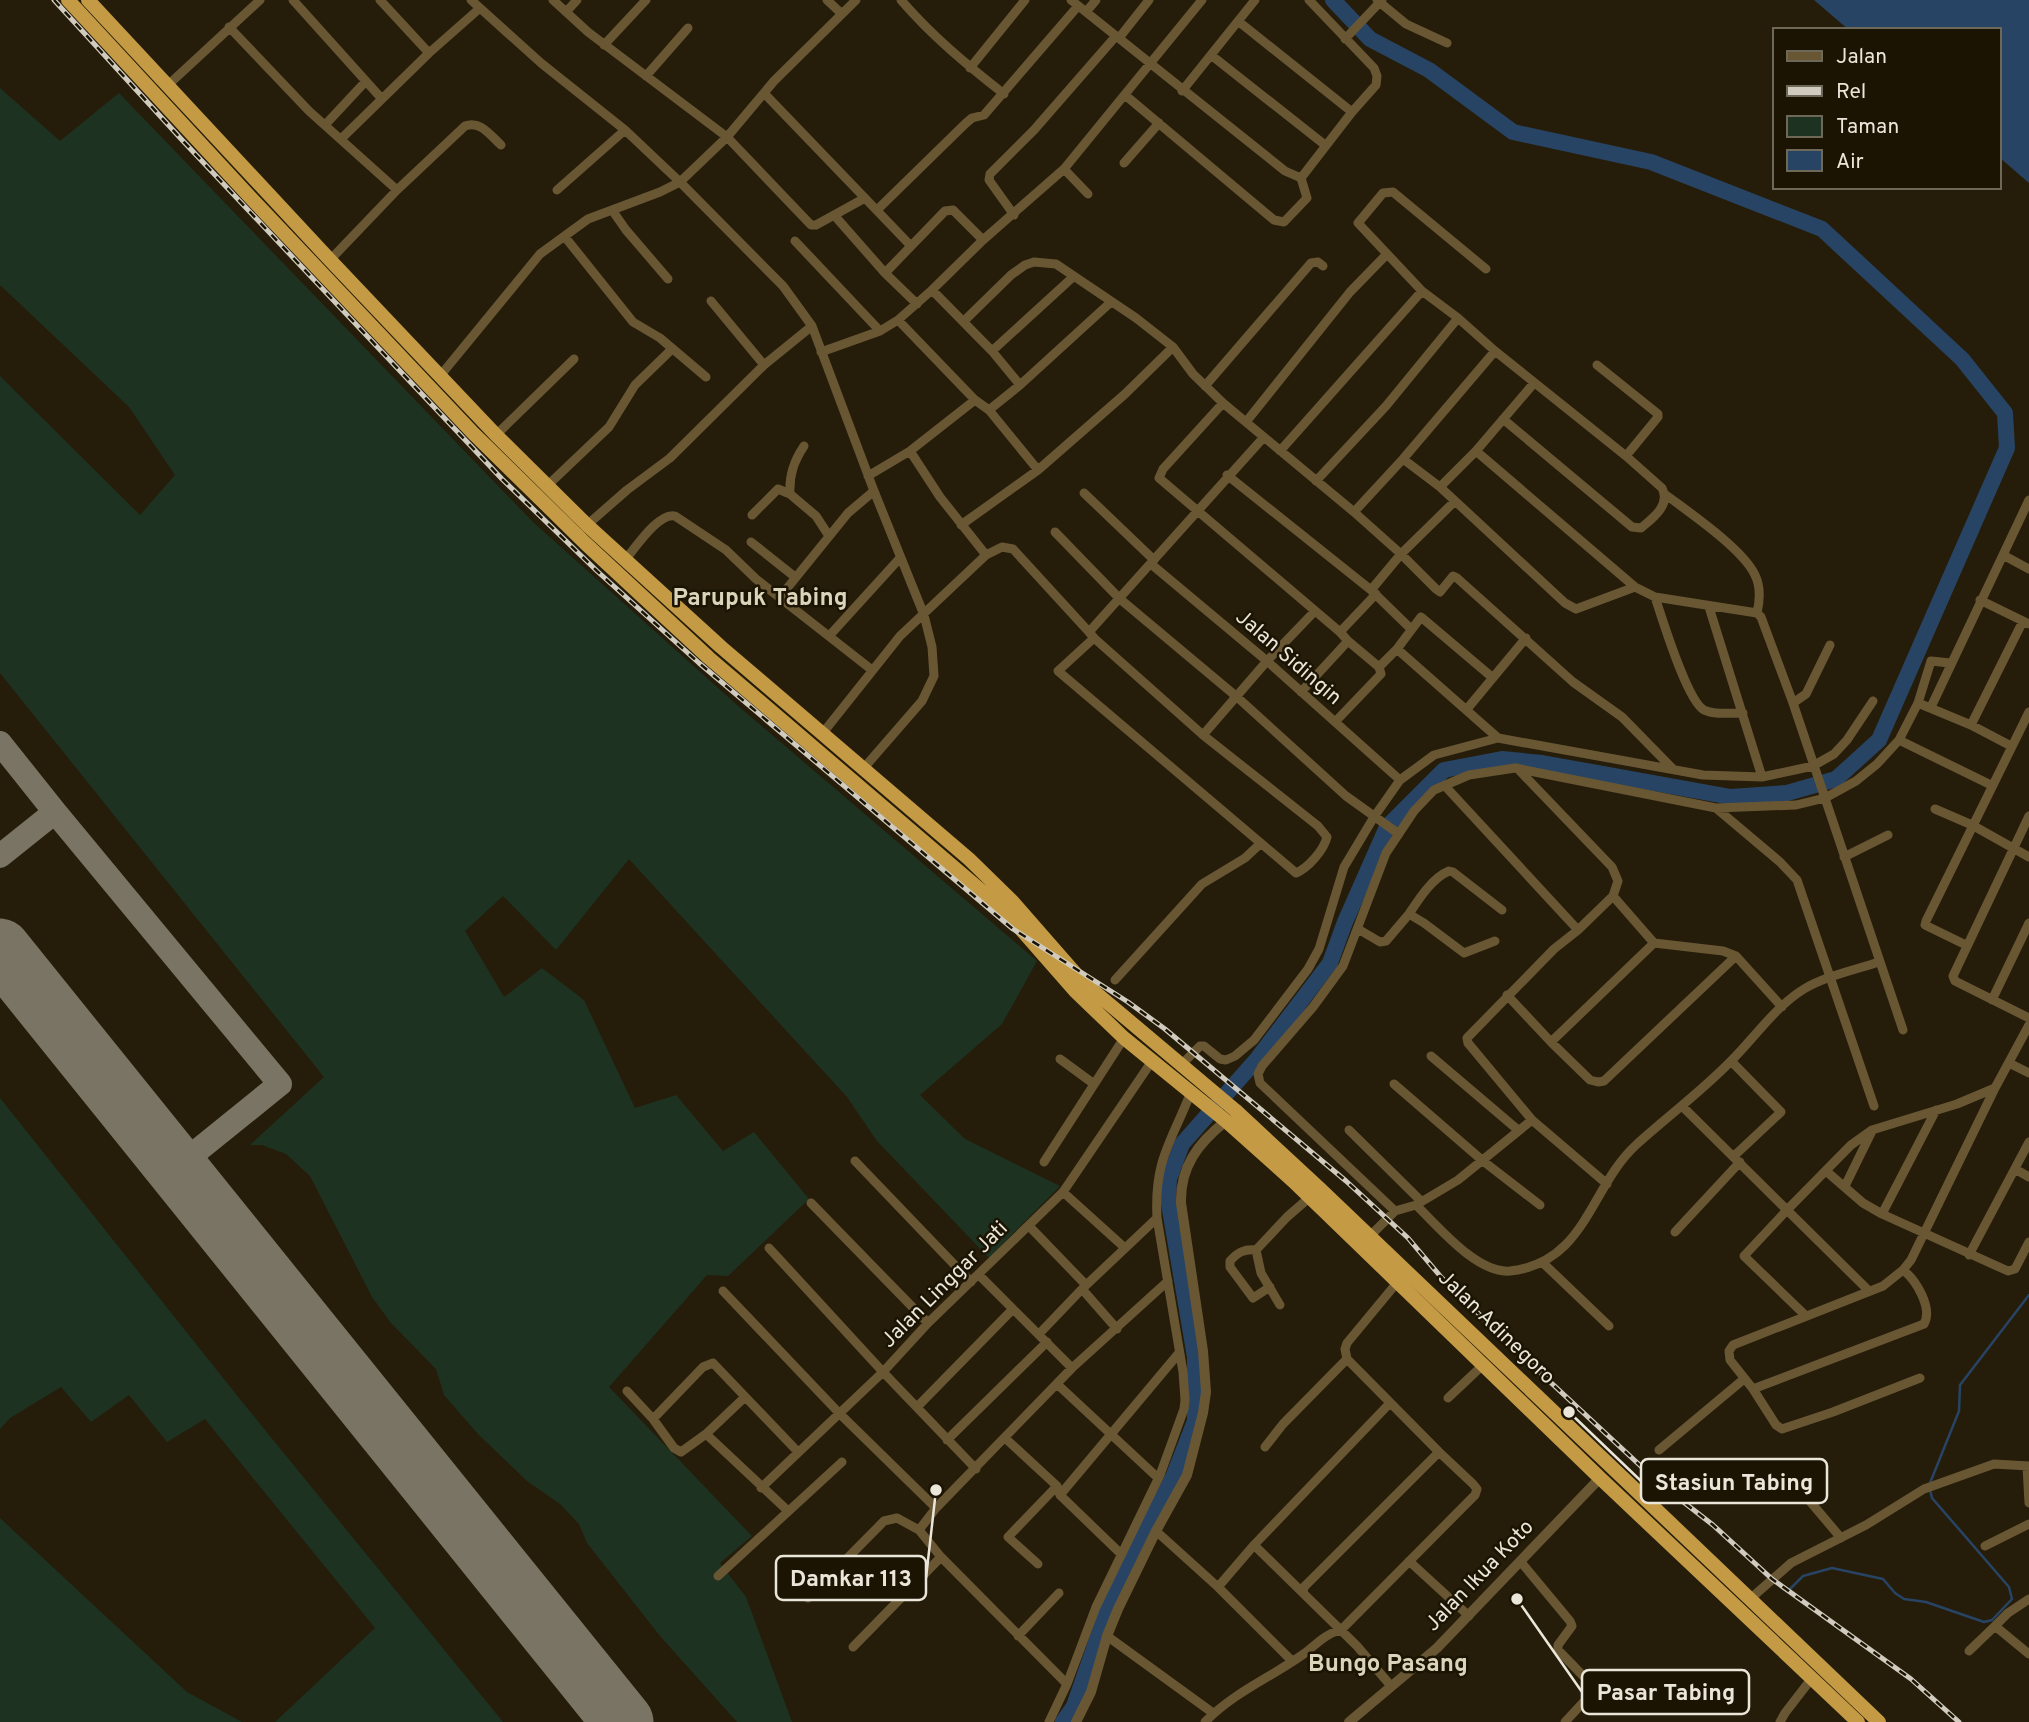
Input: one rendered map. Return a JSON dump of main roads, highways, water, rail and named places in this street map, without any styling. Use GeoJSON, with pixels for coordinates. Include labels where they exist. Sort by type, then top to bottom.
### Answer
{"type":"FeatureCollection","features":[{"type":"Feature","properties":{"kind":"highway"},"geometry":{"type":"LineString","coordinates":[[68,0],[98,22],[167,86],[496,435],[587,525],[721,647],[969,859],[1075,991],[1124,1038],[1196,1091]]}},
{"type":"Feature","properties":{"kind":"highway"},"geometry":{"type":"LineString","coordinates":[[88,0],[98,22],[228,173],[473,433],[585,543],[709,658],[1009,906],[1083,982],[1181,1065],[1196,1091]]}},
{"type":"Feature","properties":{"kind":"highway"},"geometry":{"type":"LineString","coordinates":[[228,173],[239,163]]}},
{"type":"Feature","properties":{"kind":"highway"},"geometry":{"type":"LineString","coordinates":[[250,197],[262,187]]}},
{"type":"Feature","properties":{"kind":"highway"},"geometry":{"type":"LineString","coordinates":[[473,433],[484,422]]}},
{"type":"Feature","properties":{"kind":"highway"},"geometry":{"type":"LineString","coordinates":[[709,658],[721,647]]}},
{"type":"Feature","properties":{"kind":"highway","name":"Jalan Adinegoro"},"geometry":{"type":"LineString","coordinates":[[1196,1091],[1298,1177],[1879,1722]]}},
{"type":"Feature","properties":{"kind":"highway","name":"Jalan Adinegoro"},"geometry":{"type":"LineString","coordinates":[[1314,1193],[1370,1236],[1403,1277],[1484,1364],[1600,1478],[1812,1678],[1849,1719]]}},
{"type":"Feature","properties":{"kind":"water"},"geometry":{"type":"Polygon","coordinates":[[[1814,0],[2029,0],[2029,183],[2001,159],[2001,28],[1847,28],[1814,0]]]}},
{"type":"Feature","properties":{"kind":"waterway"},"geometry":{"type":"LineString","coordinates":[[1063,1722],[1074,1706],[1112,1597],[1174,1475],[1195,1421],[1195,1357],[1168,1198],[1169,1179],[1182,1144],[1257,1059],[1330,963],[1387,827],[1444,770],[1502,759],[1542,763],[1731,797],[1787,793],[1836,779],[1879,740],[2007,448],[2005,413],[1962,359],[1822,229],[1651,162],[1513,132],[1429,70],[1370,39],[1333,0]]}},
{"type":"Feature","properties":{"kind":"waterway"},"geometry":{"type":"LineString","coordinates":[[1930,1483],[1959,1411],[1960,1385],[2029,1295]]}},
{"type":"Feature","properties":{"kind":"waterway"},"geometry":{"type":"LineString","coordinates":[[1790,1589],[1803,1576],[1832,1568],[1883,1579],[1904,1599],[1926,1602],[1984,1622],[1992,1620],[2012,1599],[2009,1587],[1932,1498],[1930,1490]]}},
{"type":"Feature","properties":{"kind":"railway"},"geometry":{"type":"LineString","coordinates":[[54,0],[502,479],[597,571],[699,663],[1013,929],[1128,1002],[1165,1029],[1346,1181],[1408,1238],[1441,1277],[1519,1353],[1659,1483],[1713,1525],[1772,1579],[1911,1679],[1959,1722]]}},
{"type":"Feature","properties":{"kind":"place","name":"Stasiun Tabing"},"geometry":{"type":"Point","coordinates":[1569,1412]}},
{"type":"Feature","properties":{"kind":"place","name":"Damkar 113"},"geometry":{"type":"Point","coordinates":[936,1490]}},
{"type":"Feature","properties":{"kind":"place","name":"Pasar Tabing"},"geometry":{"type":"Point","coordinates":[1517,1599]}},
{"type":"Feature","properties":{"kind":"district","name":"Parupuk Tabing"},"geometry":{"type":"Point","coordinates":[760,599]}},
{"type":"Feature","properties":{"kind":"district","name":"Bungo Pasang"},"geometry":{"type":"Point","coordinates":[1388,1665]}}]}
